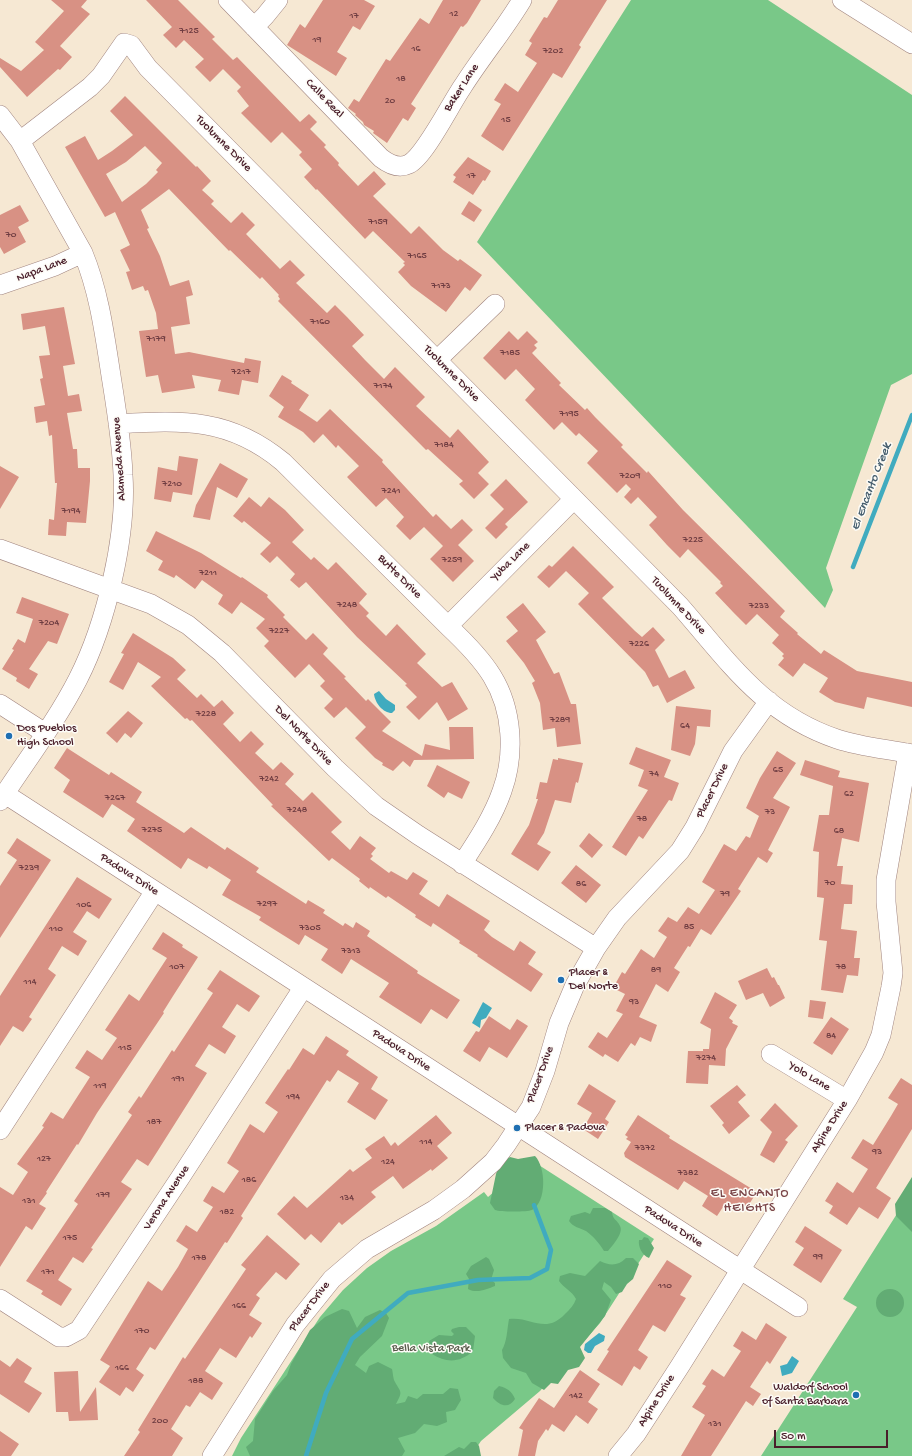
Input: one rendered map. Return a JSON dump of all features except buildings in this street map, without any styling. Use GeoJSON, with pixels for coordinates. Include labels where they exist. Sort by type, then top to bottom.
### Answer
{"type":"FeatureCollection","features":[{"type":"Feature","properties":{"kind":"street","name":"Calle Real"},"geometry":{"type":"LineString","coordinates":[[228,0],[381,158],[396,166]]}},
{"type":"Feature","properties":{"kind":"street"},"geometry":{"type":"LineString","coordinates":[[254,27],[278,0]]}},
{"type":"Feature","properties":{"kind":"street","name":"Baker Lane"},"geometry":{"type":"LineString","coordinates":[[396,166],[410,164],[420,154],[463,86],[501,34],[522,0]]}},
{"type":"Feature","properties":{"kind":"street"},"geometry":{"type":"LineString","coordinates":[[842,0],[912,44]]}},
{"type":"Feature","properties":{"kind":"street","name":"Tuolumne Drive"},"geometry":{"type":"LineString","coordinates":[[20,141],[90,87],[109,66],[121,46],[128,43],[132,45],[148,68],[680,606],[750,687],[791,717],[825,734],[857,744],[910,753]]}},
{"type":"Feature","properties":{"kind":"street","name":"Alameda Avenue"},"geometry":{"type":"LineString","coordinates":[[0,115],[20,141],[83,253],[98,296],[118,424],[123,476],[123,511],[117,554],[109,589],[87,660],[77,681],[2,798]]}},
{"type":"Feature","properties":{"kind":"street","name":"Napa Lane"},"geometry":{"type":"LineString","coordinates":[[0,285],[55,266],[83,253]]}},
{"type":"Feature","properties":{"kind":"street"},"geometry":{"type":"LineString","coordinates":[[437,360],[495,304]]}},
{"type":"Feature","properties":{"kind":"street","name":"Butte Drive"},"geometry":{"type":"LineString","coordinates":[[118,424],[194,422],[223,428],[252,440],[283,462],[468,646],[492,676],[504,700],[509,728],[510,758],[502,791],[490,818],[462,864]]}},
{"type":"Feature","properties":{"kind":"street","name":"Yuba Lane"},"geometry":{"type":"LineString","coordinates":[[448,626],[574,499]]}},
{"type":"Feature","properties":{"kind":"street","name":"Del Norte Drive"},"geometry":{"type":"LineString","coordinates":[[0,550],[151,604],[175,617],[198,633],[222,653],[335,768],[368,799],[399,823],[596,948]]}},
{"type":"Feature","properties":{"kind":"street","name":"Placer Drive"},"geometry":{"type":"LineString","coordinates":[[213,1455],[295,1326],[332,1279],[367,1249],[434,1210],[463,1189],[493,1162],[531,1107],[545,1071],[559,1022],[575,985],[596,948],[617,918],[680,851],[695,827],[733,751],[769,701]]}},
{"type":"Feature","properties":{"kind":"street"},"geometry":{"type":"LineString","coordinates":[[0,704],[44,733]]}},
{"type":"Feature","properties":{"kind":"street","name":"Alpine Drive"},"geometry":{"type":"LineString","coordinates":[[618,1456],[636,1434],[740,1270],[847,1100],[874,1052],[881,1035],[890,997],[893,973],[886,902],[886,880],[910,753]]}},
{"type":"Feature","properties":{"kind":"street","name":"Padova Drive"},"geometry":{"type":"LineString","coordinates":[[2,798],[155,891],[798,1307]]}},
{"type":"Feature","properties":{"kind":"street"},"geometry":{"type":"LineString","coordinates":[[0,1130],[155,891]]}},
{"type":"Feature","properties":{"kind":"street","name":"Verona Avenue"},"geometry":{"type":"LineString","coordinates":[[0,1300],[59,1336],[66,1337],[79,1330],[304,988]]}},
{"type":"Feature","properties":{"kind":"street","name":"Yolo Lane"},"geometry":{"type":"LineString","coordinates":[[772,1054],[847,1100]]}},
{"type":"Feature","properties":{"kind":"green space"},"geometry":{"type":"Polygon","coordinates":[[[631,0],[768,0],[912,95],[912,374],[891,385],[826,568],[833,590],[825,608],[477,242],[631,0]]]}},
{"type":"Feature","properties":{"kind":"green space"},"geometry":{"type":"Polygon","coordinates":[[[535,1156],[539,1161],[543,1176],[542,1192],[537,1206],[532,1210],[525,1211],[495,1210],[490,1203],[496,1174],[500,1163],[510,1157],[518,1159],[535,1156]]]}},
{"type":"Feature","properties":{"kind":"green space","name":"Bella Vista Park"},"geometry":{"type":"Polygon","coordinates":[[[531,1160],[654,1239],[600,1323],[540,1391],[481,1441],[471,1456],[232,1456],[241,1438],[320,1317],[343,1290],[367,1268],[391,1251],[436,1226],[484,1192],[488,1197],[531,1160]]]}},
{"type":"Feature","properties":{"kind":"green space"},"geometry":{"type":"Polygon","coordinates":[[[912,1177],[912,1232],[896,1216],[895,1204],[912,1177]]]}},
{"type":"Feature","properties":{"kind":"green space","name":"Waldorf School of Santa Barbara"},"geometry":{"type":"Polygon","coordinates":[[[912,1190],[912,1456],[761,1456],[857,1307],[843,1299],[912,1190]]]}},
{"type":"Feature","properties":{"kind":"green space"},"geometry":{"type":"Polygon","coordinates":[[[593,1208],[605,1208],[612,1212],[613,1217],[620,1226],[621,1229],[619,1236],[608,1251],[604,1251],[596,1240],[586,1231],[575,1226],[569,1221],[571,1216],[585,1212],[590,1214],[593,1208]]]}},
{"type":"Feature","properties":{"kind":"green space"},"geometry":{"type":"Polygon","coordinates":[[[644,1237],[648,1238],[654,1248],[649,1258],[642,1253],[639,1245],[639,1240],[642,1240],[644,1237]]]}},
{"type":"Feature","properties":{"kind":"green space"},"geometry":{"type":"Polygon","coordinates":[[[486,1257],[489,1259],[494,1270],[491,1280],[495,1283],[495,1286],[478,1291],[468,1289],[469,1279],[466,1274],[471,1266],[486,1257]]]}},
{"type":"Feature","properties":{"kind":"green space"},"geometry":{"type":"Polygon","coordinates":[[[626,1258],[633,1258],[639,1264],[633,1279],[627,1284],[622,1292],[616,1294],[611,1287],[604,1282],[602,1289],[611,1300],[605,1316],[580,1347],[585,1358],[579,1367],[568,1370],[558,1384],[551,1383],[544,1390],[532,1383],[526,1373],[511,1368],[503,1358],[502,1350],[506,1340],[509,1319],[544,1324],[558,1320],[570,1309],[576,1299],[559,1281],[560,1276],[570,1273],[585,1276],[600,1261],[607,1264],[617,1264],[626,1258]]]}},
{"type":"Feature","properties":{"kind":"green space"},"geometry":{"type":"Polygon","coordinates":[[[890,1289],[900,1293],[904,1303],[900,1313],[890,1317],[880,1313],[876,1303],[880,1293],[890,1289]]]}},
{"type":"Feature","properties":{"kind":"green space"},"geometry":{"type":"Polygon","coordinates":[[[342,1309],[349,1311],[357,1328],[365,1317],[380,1310],[386,1313],[389,1318],[382,1336],[360,1357],[355,1365],[366,1373],[369,1366],[378,1362],[392,1369],[394,1381],[400,1390],[400,1397],[396,1404],[405,1402],[408,1396],[417,1399],[423,1394],[443,1394],[450,1388],[458,1389],[461,1400],[455,1410],[446,1412],[447,1422],[437,1426],[424,1424],[415,1433],[398,1438],[405,1451],[402,1456],[250,1456],[246,1447],[253,1441],[255,1419],[273,1391],[287,1375],[291,1364],[310,1330],[325,1317],[342,1309]]]}},
{"type":"Feature","properties":{"kind":"green space"},"geometry":{"type":"Polygon","coordinates":[[[466,1327],[475,1336],[473,1351],[458,1360],[442,1359],[432,1354],[429,1341],[439,1335],[452,1336],[454,1334],[451,1331],[452,1329],[466,1327]]]}},
{"type":"Feature","properties":{"kind":"green space"},"geometry":{"type":"Polygon","coordinates":[[[499,1386],[511,1392],[515,1399],[513,1402],[504,1405],[493,1398],[494,1391],[499,1386]]]}},
{"type":"Feature","properties":{"kind":"green space"},"geometry":{"type":"Polygon","coordinates":[[[471,1442],[476,1442],[479,1446],[481,1456],[444,1456],[459,1447],[464,1449],[471,1442]]]}},
{"type":"Feature","properties":{"kind":"water"},"geometry":{"type":"Polygon","coordinates":[[[379,691],[386,699],[395,705],[395,710],[392,713],[389,713],[378,704],[374,694],[379,691]]]}},
{"type":"Feature","properties":{"kind":"water"},"geometry":{"type":"Polygon","coordinates":[[[483,1002],[492,1008],[486,1018],[481,1020],[480,1028],[472,1023],[483,1002]]]}},
{"type":"Feature","properties":{"kind":"water"},"geometry":{"type":"Polygon","coordinates":[[[599,1333],[605,1336],[604,1341],[595,1346],[591,1353],[588,1353],[584,1350],[585,1344],[599,1333]]]}},
{"type":"Feature","properties":{"kind":"water"},"geometry":{"type":"Polygon","coordinates":[[[792,1356],[799,1361],[792,1373],[782,1376],[780,1366],[787,1364],[792,1356]]]}},
{"type":"Feature","properties":{"kind":"waterway","name":"El Encanto Creek"},"geometry":{"type":"LineString","coordinates":[[853,567],[912,415]]}},
{"type":"Feature","properties":{"kind":"waterway"},"geometry":{"type":"LineString","coordinates":[[306,1456],[326,1393],[352,1339],[408,1293],[478,1280],[530,1278],[547,1269],[551,1250],[534,1205]]}},
{"type":"Feature","properties":{"kind":"place","name":"Dos Pueblos High School"},"geometry":{"type":"Point","coordinates":[9,736]}},
{"type":"Feature","properties":{"kind":"place","name":"Placer & Del Norte"},"geometry":{"type":"Point","coordinates":[561,980]}},
{"type":"Feature","properties":{"kind":"place","name":"Placer & Padova"},"geometry":{"type":"Point","coordinates":[517,1128]}},
{"type":"Feature","properties":{"kind":"place","name":"Waldorf School of Santa Barbara"},"geometry":{"type":"Point","coordinates":[856,1395]}},
{"type":"Feature","properties":{"kind":"district","name":"EL ENCANTO HEIGHTS"},"geometry":{"type":"Point","coordinates":[750,1202]}}]}
